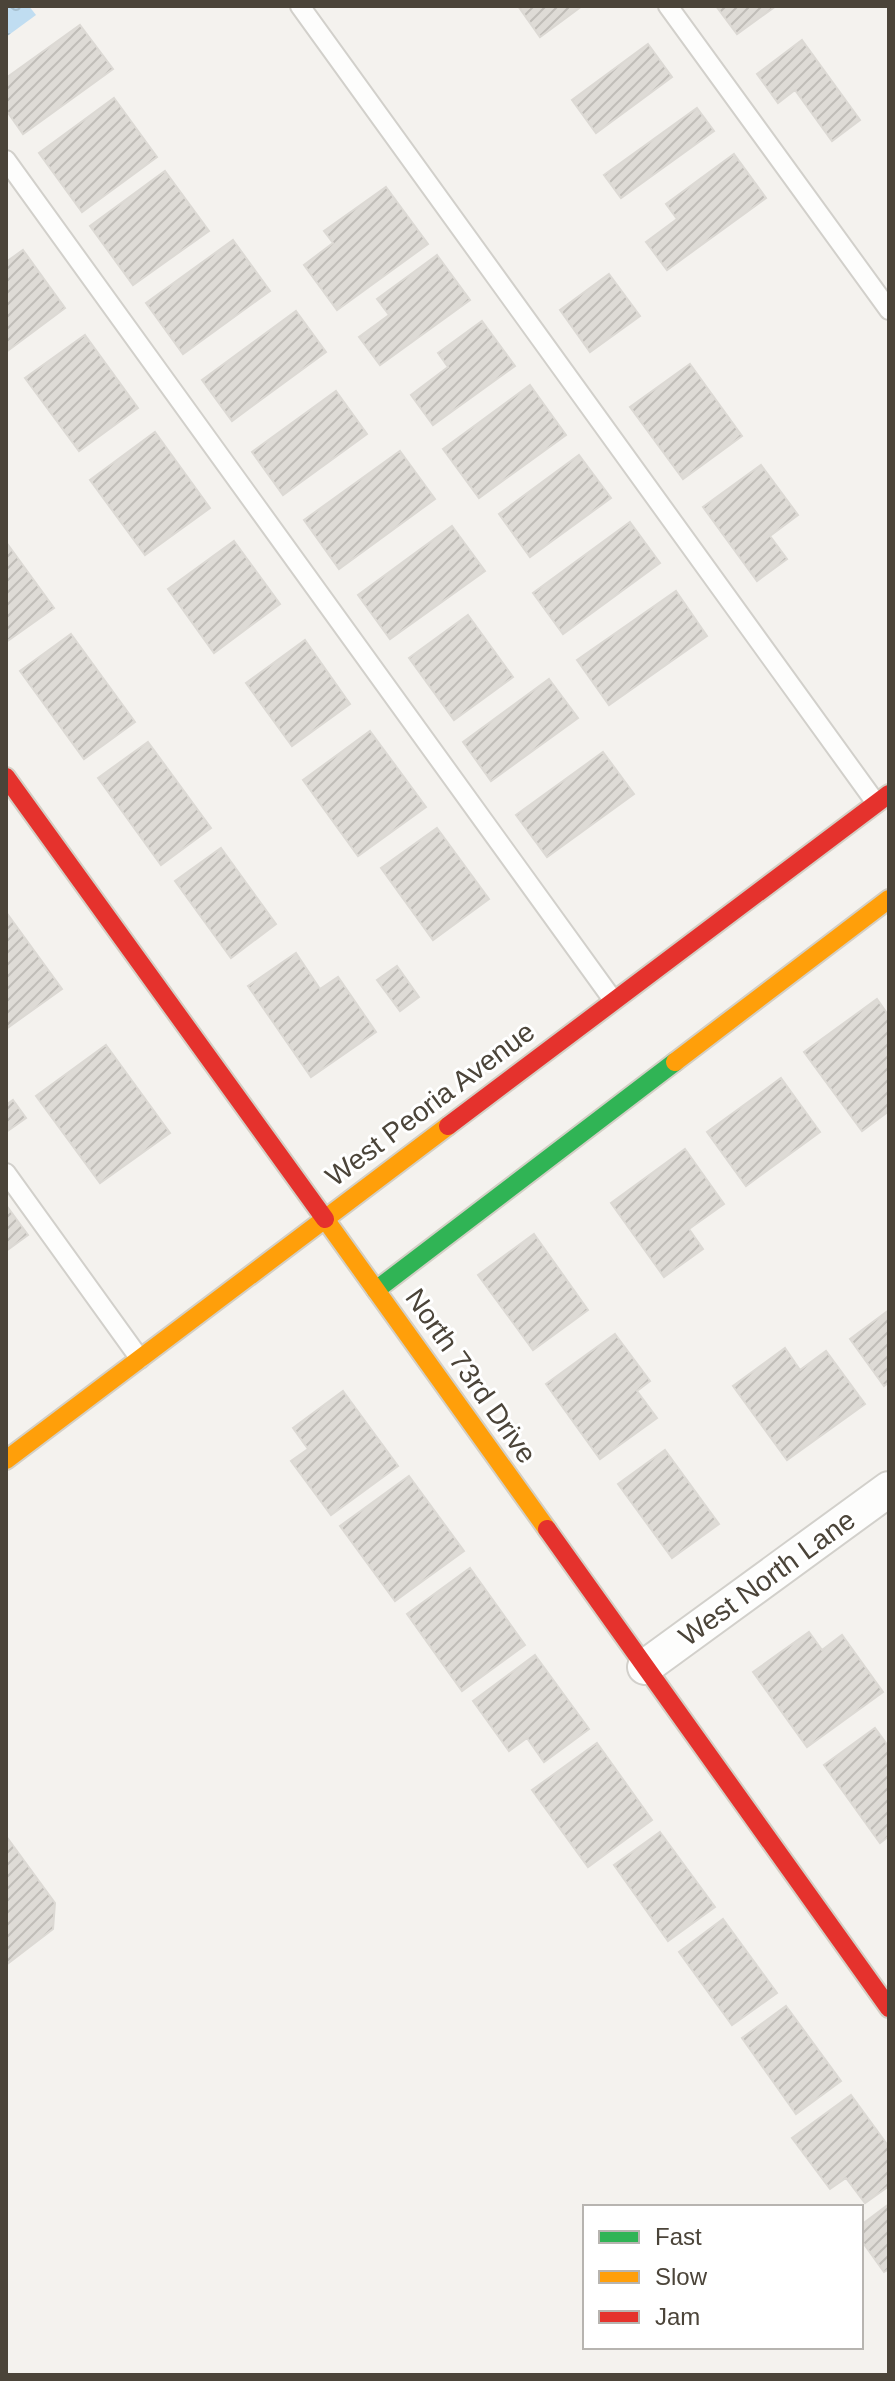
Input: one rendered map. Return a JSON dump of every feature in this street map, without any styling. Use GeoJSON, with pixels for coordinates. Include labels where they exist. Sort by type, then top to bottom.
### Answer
{"type":"FeatureCollection","features":[{"type":"Feature","properties":{"kind":"street","name":"North 73rd Drive"},"geometry":{"type":"LineString","coordinates":[[6,777],[889,2008]]}},
{"type":"Feature","properties":{"kind":"street","name":"West Peoria Avenue"},"geometry":{"type":"LineString","coordinates":[[6,1460],[882,798]]}},
{"type":"Feature","properties":{"kind":"street"},"geometry":{"type":"LineString","coordinates":[[376,1290],[889,899]]}},
{"type":"Feature","properties":{"kind":"street","name":"West North Lane"},"geometry":{"type":"LineString","coordinates":[[645,1667],[889,1489]]}},
{"type":"Feature","properties":{"kind":"lane"},"geometry":{"type":"LineString","coordinates":[[300,6],[882,798]]}},
{"type":"Feature","properties":{"kind":"lane"},"geometry":{"type":"LineString","coordinates":[[668,6],[889,310]]}},
{"type":"Feature","properties":{"kind":"lane"},"geometry":{"type":"LineString","coordinates":[[6,160],[613,1000]]}},
{"type":"Feature","properties":{"kind":"lane"},"geometry":{"type":"LineString","coordinates":[[6,1173],[141,1360]]}},
{"type":"Feature","properties":{"kind":"water"},"geometry":{"type":"Polygon","coordinates":[[[6,6],[29,6],[36,15],[6,37],[6,6]]]}},
{"type":"Feature","properties":{"kind":"building"},"geometry":{"type":"Polygon","coordinates":[[[518,6],[582,6],[540,37],[518,6]]]}},
{"type":"Feature","properties":{"kind":"building"},"geometry":{"type":"Polygon","coordinates":[[[716,6],[776,6],[737,34],[716,6]]]}},
{"type":"Feature","properties":{"kind":"building"},"geometry":{"type":"Polygon","coordinates":[[[80,25],[113,69],[23,134],[6,110],[6,78],[80,25]]]}},
{"type":"Feature","properties":{"kind":"building"},"geometry":{"type":"Polygon","coordinates":[[[802,40],[860,120],[832,141],[795,90],[778,103],[757,74],[802,40]]]}},
{"type":"Feature","properties":{"kind":"building"},"geometry":{"type":"Polygon","coordinates":[[[648,44],[672,77],[596,133],[572,100],[648,44]]]}},
{"type":"Feature","properties":{"kind":"building"},"geometry":{"type":"Polygon","coordinates":[[[114,98],[157,157],[82,212],[39,153],[114,98]]]}},
{"type":"Feature","properties":{"kind":"building"},"geometry":{"type":"Polygon","coordinates":[[[697,108],[714,131],[621,198],[604,175],[697,108]]]}},
{"type":"Feature","properties":{"kind":"building"},"geometry":{"type":"Polygon","coordinates":[[[734,154],[766,198],[667,270],[646,242],[677,219],[666,204],[734,154]]]}},
{"type":"Feature","properties":{"kind":"building"},"geometry":{"type":"Polygon","coordinates":[[[165,171],[209,231],[133,285],[90,226],[165,171]]]}},
{"type":"Feature","properties":{"kind":"building"},"geometry":{"type":"Polygon","coordinates":[[[386,187],[428,244],[337,310],[304,265],[333,243],[324,231],[386,187]]]}},
{"type":"Feature","properties":{"kind":"building"},"geometry":{"type":"Polygon","coordinates":[[[233,240],[270,291],[183,354],[146,303],[233,240]]]}},
{"type":"Feature","properties":{"kind":"building"},"geometry":{"type":"Polygon","coordinates":[[[23,250],[65,308],[6,352],[6,262],[23,250]]]}},
{"type":"Feature","properties":{"kind":"building"},"geometry":{"type":"Polygon","coordinates":[[[437,255],[470,300],[380,365],[359,337],[389,315],[377,299],[437,255]]]}},
{"type":"Feature","properties":{"kind":"building"},"geometry":{"type":"Polygon","coordinates":[[[609,274],[640,316],[590,352],[560,310],[609,274]]]}},
{"type":"Feature","properties":{"kind":"building"},"geometry":{"type":"Polygon","coordinates":[[[296,311],[326,352],[232,421],[202,380],[296,311]]]}},
{"type":"Feature","properties":{"kind":"building"},"geometry":{"type":"Polygon","coordinates":[[[482,321],[515,366],[433,425],[411,395],[448,367],[438,353],[482,321]]]}},
{"type":"Feature","properties":{"kind":"building"},"geometry":{"type":"Polygon","coordinates":[[[85,335],[138,408],[79,451],[25,378],[85,335]]]}},
{"type":"Feature","properties":{"kind":"building"},"geometry":{"type":"Polygon","coordinates":[[[690,364],[742,436],[683,479],[630,407],[690,364]]]}},
{"type":"Feature","properties":{"kind":"building"},"geometry":{"type":"Polygon","coordinates":[[[530,385],[566,435],[479,498],[443,449],[530,385]]]}},
{"type":"Feature","properties":{"kind":"building"},"geometry":{"type":"Polygon","coordinates":[[[336,391],[367,434],[283,495],[252,452],[336,391]]]}},
{"type":"Feature","properties":{"kind":"building"},"geometry":{"type":"Polygon","coordinates":[[[155,432],[210,508],[145,555],[90,480],[155,432]]]}},
{"type":"Feature","properties":{"kind":"building"},"geometry":{"type":"Polygon","coordinates":[[[400,451],[435,499],[339,569],[304,520],[400,451]]]}},
{"type":"Feature","properties":{"kind":"building"},"geometry":{"type":"Polygon","coordinates":[[[579,455],[611,498],[530,557],[499,514],[579,455]]]}},
{"type":"Feature","properties":{"kind":"building"},"geometry":{"type":"Polygon","coordinates":[[[761,465],[798,515],[770,536],[787,559],[757,581],[703,507],[761,465]]]}},
{"type":"Feature","properties":{"kind":"building"},"geometry":{"type":"Polygon","coordinates":[[[630,522],[660,563],[563,634],[533,593],[630,522]]]}},
{"type":"Feature","properties":{"kind":"building"},"geometry":{"type":"Polygon","coordinates":[[[452,526],[485,571],[390,639],[358,595],[452,526]]]}},
{"type":"Feature","properties":{"kind":"building"},"geometry":{"type":"Polygon","coordinates":[[[234,541],[280,604],[214,653],[168,589],[234,541]]]}},
{"type":"Feature","properties":{"kind":"building"},"geometry":{"type":"Polygon","coordinates":[[[6,542],[54,608],[6,642],[6,542]]]}},
{"type":"Feature","properties":{"kind":"building"},"geometry":{"type":"Polygon","coordinates":[[[676,591],[707,636],[609,705],[577,660],[676,591]]]}},
{"type":"Feature","properties":{"kind":"building"},"geometry":{"type":"Polygon","coordinates":[[[468,615],[513,677],[454,720],[409,658],[468,615]]]}},
{"type":"Feature","properties":{"kind":"building"},"geometry":{"type":"Polygon","coordinates":[[[71,634],[135,722],[84,759],[20,671],[71,634]]]}},
{"type":"Feature","properties":{"kind":"building"},"geometry":{"type":"Polygon","coordinates":[[[305,640],[350,704],[292,746],[246,683],[305,640]]]}},
{"type":"Feature","properties":{"kind":"building"},"geometry":{"type":"Polygon","coordinates":[[[549,679],[578,718],[491,781],[463,742],[549,679]]]}},
{"type":"Feature","properties":{"kind":"building"},"geometry":{"type":"Polygon","coordinates":[[[370,731],[426,807],[358,856],[303,780],[370,731]]]}},
{"type":"Feature","properties":{"kind":"building"},"geometry":{"type":"Polygon","coordinates":[[[148,742],[211,828],[161,865],[98,778],[148,742]]]}},
{"type":"Feature","properties":{"kind":"building"},"geometry":{"type":"Polygon","coordinates":[[[603,752],[634,794],[547,857],[516,815],[603,752]]]}},
{"type":"Feature","properties":{"kind":"building"},"geometry":{"type":"Polygon","coordinates":[[[437,828],[489,899],[433,940],[381,868],[437,828]]]}},
{"type":"Feature","properties":{"kind":"building"},"geometry":{"type":"Polygon","coordinates":[[[221,848],[276,924],[231,958],[175,881],[221,848]]]}},
{"type":"Feature","properties":{"kind":"building"},"geometry":{"type":"Polygon","coordinates":[[[6,912],[62,989],[6,1029],[6,912]]]}},
{"type":"Feature","properties":{"kind":"building"},"geometry":{"type":"Polygon","coordinates":[[[296,953],[320,989],[338,977],[376,1032],[311,1077],[248,986],[296,953]]]}},
{"type":"Feature","properties":{"kind":"building"},"geometry":{"type":"Polygon","coordinates":[[[397,966],[419,997],[400,1011],[377,980],[397,966]]]}},
{"type":"Feature","properties":{"kind":"building"},"geometry":{"type":"Polygon","coordinates":[[[877,999],[889,1016],[889,1111],[862,1131],[804,1052],[877,999]]]}},
{"type":"Feature","properties":{"kind":"building"},"geometry":{"type":"Polygon","coordinates":[[[106,1045],[170,1133],[100,1183],[36,1096],[106,1045]]]}},
{"type":"Feature","properties":{"kind":"building"},"geometry":{"type":"Polygon","coordinates":[[[781,1078],[820,1132],[746,1186],[707,1132],[781,1078]]]}},
{"type":"Feature","properties":{"kind":"building"},"geometry":{"type":"Polygon","coordinates":[[[13,1100],[26,1118],[6,1132],[6,1105],[13,1100]]]}},
{"type":"Feature","properties":{"kind":"building"},"geometry":{"type":"Polygon","coordinates":[[[685,1149],[724,1204],[689,1229],[703,1249],[664,1277],[611,1203],[685,1149]]]}},
{"type":"Feature","properties":{"kind":"building"},"geometry":{"type":"Polygon","coordinates":[[[6,1205],[28,1235],[6,1251],[6,1205]]]}},
{"type":"Feature","properties":{"kind":"building"},"geometry":{"type":"Polygon","coordinates":[[[534,1234],[588,1310],[533,1350],[478,1275],[534,1234]]]}},
{"type":"Feature","properties":{"kind":"building"},"geometry":{"type":"Polygon","coordinates":[[[889,1310],[889,1382],[884,1386],[850,1339],[889,1310]]]}},
{"type":"Feature","properties":{"kind":"building"},"geometry":{"type":"Polygon","coordinates":[[[615,1334],[650,1381],[637,1391],[657,1418],[600,1459],[546,1384],[615,1334]]]}},
{"type":"Feature","properties":{"kind":"building"},"geometry":{"type":"Polygon","coordinates":[[[785,1348],[800,1370],[826,1351],[865,1404],[787,1460],[733,1386],[785,1348]]]}},
{"type":"Feature","properties":{"kind":"building"},"geometry":{"type":"Polygon","coordinates":[[[343,1391],[398,1466],[331,1515],[291,1461],[308,1449],[293,1428],[343,1391]]]}},
{"type":"Feature","properties":{"kind":"building"},"geometry":{"type":"Polygon","coordinates":[[[665,1450],[719,1524],[672,1558],[618,1484],[665,1450]]]}},
{"type":"Feature","properties":{"kind":"building"},"geometry":{"type":"Polygon","coordinates":[[[409,1476],[464,1551],[395,1601],[340,1526],[409,1476]]]}},
{"type":"Feature","properties":{"kind":"building"},"geometry":{"type":"Polygon","coordinates":[[[470,1568],[525,1645],[462,1691],[407,1614],[470,1568]]]}},
{"type":"Feature","properties":{"kind":"building"},"geometry":{"type":"Polygon","coordinates":[[[809,1632],[822,1650],[842,1635],[883,1692],[807,1747],[753,1672],[809,1632]]]}},
{"type":"Feature","properties":{"kind":"building"},"geometry":{"type":"Polygon","coordinates":[[[535,1655],[589,1729],[544,1762],[527,1738],[509,1751],[473,1701],[535,1655]]]}},
{"type":"Feature","properties":{"kind":"building"},"geometry":{"type":"Polygon","coordinates":[[[875,1728],[889,1747],[889,1836],[880,1843],[824,1765],[875,1728]]]}},
{"type":"Feature","properties":{"kind":"building"},"geometry":{"type":"Polygon","coordinates":[[[597,1743],[652,1820],[588,1867],[532,1790],[597,1743]]]}},
{"type":"Feature","properties":{"kind":"building"},"geometry":{"type":"Polygon","coordinates":[[[660,1832],[715,1907],[668,1941],[614,1865],[660,1832]]]}},
{"type":"Feature","properties":{"kind":"building"},"geometry":{"type":"Polygon","coordinates":[[[6,1836],[55,1903],[53,1929],[6,1965],[6,1836]]]}},
{"type":"Feature","properties":{"kind":"building"},"geometry":{"type":"Polygon","coordinates":[[[723,1919],[777,1993],[732,2025],[679,1952],[723,1919]]]}},
{"type":"Feature","properties":{"kind":"building"},"geometry":{"type":"Polygon","coordinates":[[[786,2006],[841,2081],[796,2114],[742,2038],[786,2006]]]}},
{"type":"Feature","properties":{"kind":"building"},"geometry":{"type":"Polygon","coordinates":[[[851,2095],[889,2147],[889,2186],[865,2203],[846,2178],[830,2189],[792,2138],[851,2095]]]}},
{"type":"Feature","properties":{"kind":"building"},"geometry":{"type":"Polygon","coordinates":[[[889,2204],[889,2269],[884,2272],[863,2243],[863,2224],[889,2204]]]}},
{"type":"Feature","properties":{"kind":"traffic: fast"},"geometry":{"type":"LineString","coordinates":[[376,1290],[675,1062]]}},
{"type":"Feature","properties":{"kind":"traffic: slow"},"geometry":{"type":"LineString","coordinates":[[675,1062],[889,899]]}},
{"type":"Feature","properties":{"kind":"traffic: slow"},"geometry":{"type":"LineString","coordinates":[[6,1460],[448,1126]]}},
{"type":"Feature","properties":{"kind":"traffic: slow"},"geometry":{"type":"LineString","coordinates":[[325,1219],[547,1529]]}},
{"type":"Feature","properties":{"kind":"traffic: jam"},"geometry":{"type":"LineString","coordinates":[[6,777],[325,1219]]}},
{"type":"Feature","properties":{"kind":"traffic: jam"},"geometry":{"type":"LineString","coordinates":[[448,1126],[889,794]]}},
{"type":"Feature","properties":{"kind":"traffic: jam"},"geometry":{"type":"LineString","coordinates":[[547,1529],[889,2008]]}}]}
